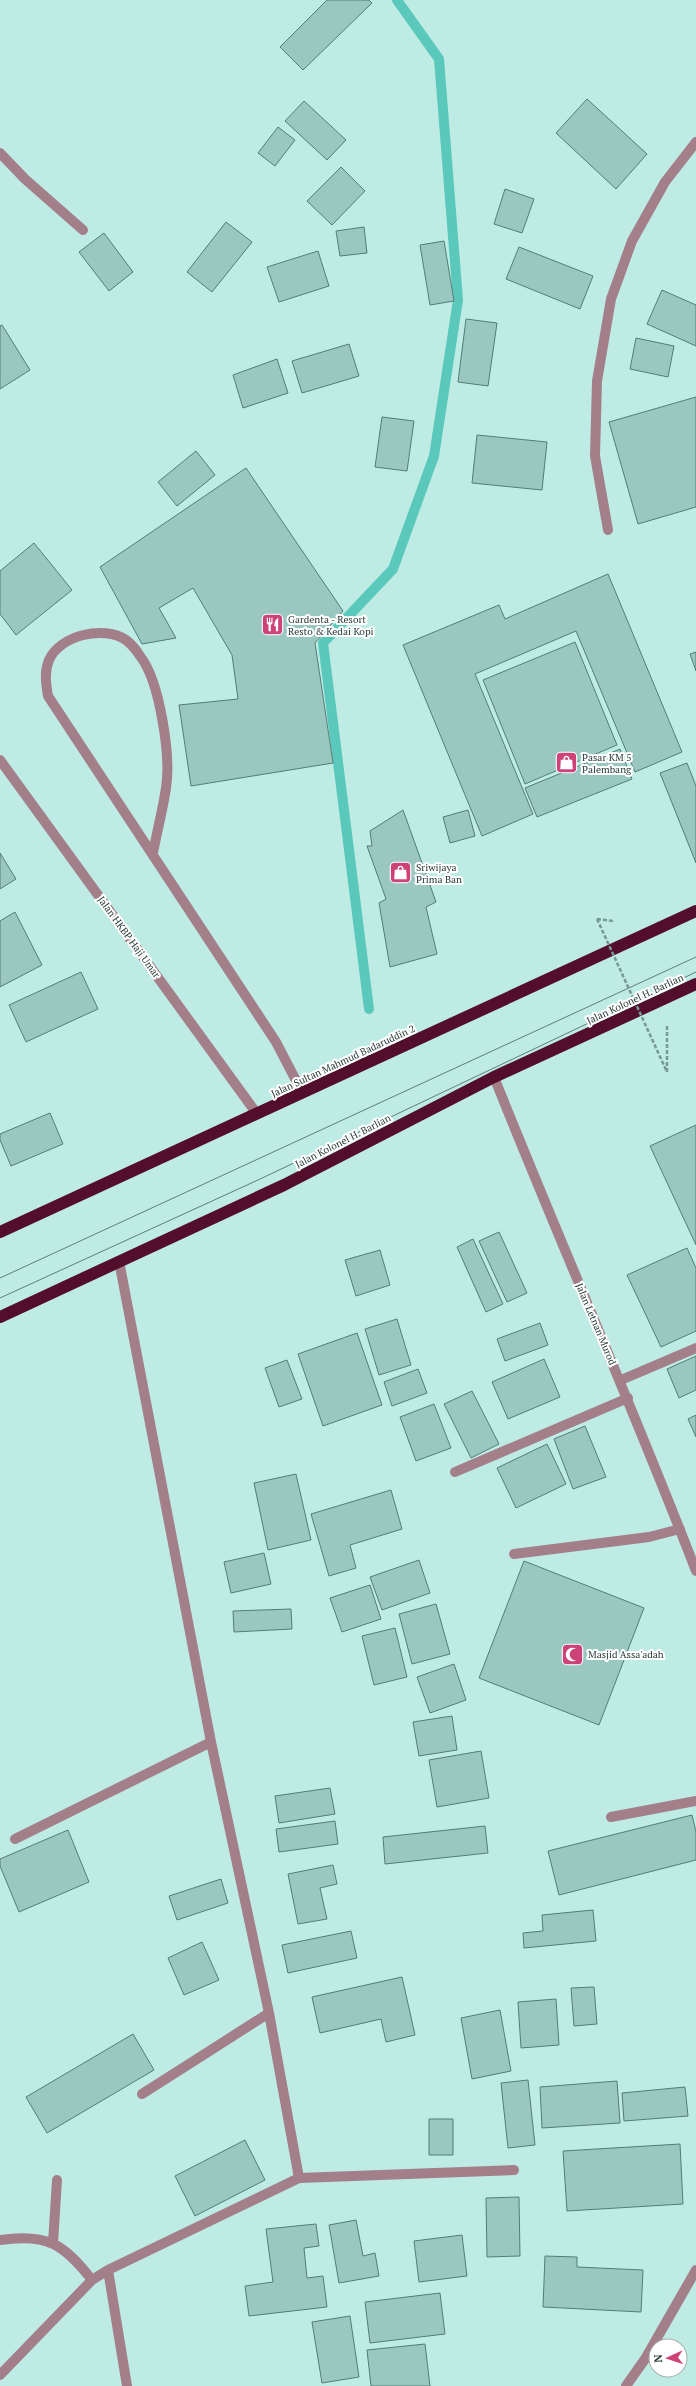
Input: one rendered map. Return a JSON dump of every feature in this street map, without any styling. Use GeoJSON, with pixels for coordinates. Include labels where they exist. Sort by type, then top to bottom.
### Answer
{"type":"FeatureCollection","features":[{"type":"Feature","properties":{"kind":"highway","name":"Jalan Sultan Mahmud Badaruddin 2"},"geometry":{"type":"LineString","coordinates":[[0,1232],[696,912]]}},
{"type":"Feature","properties":{"kind":"highway","name":"Jalan Kolonel H. Barlian"},"geometry":{"type":"LineString","coordinates":[[0,1317],[119,1260],[284,1185],[494,1077],[667,996],[696,984]]}},
{"type":"Feature","properties":{"kind":"street"},"geometry":{"type":"LineString","coordinates":[[608,530],[595,456],[597,381],[611,299],[632,241],[665,182],[696,142]]}},
{"type":"Feature","properties":{"kind":"street"},"geometry":{"type":"LineString","coordinates":[[0,153],[25,179],[83,230]]}},
{"type":"Feature","properties":{"kind":"street"},"geometry":{"type":"LineString","coordinates":[[153,853],[167,786],[164,735],[156,688],[141,657],[126,640],[109,634],[74,638],[61,644],[49,659],[45,678],[48,696],[153,853],[276,1042],[302,1092]]}},
{"type":"Feature","properties":{"kind":"street","name":"Jalan HKBP Haji Umar"},"geometry":{"type":"LineString","coordinates":[[0,760],[257,1114]]}},
{"type":"Feature","properties":{"kind":"street","name":"Jalan Letnan Murod"},"geometry":{"type":"LineString","coordinates":[[494,1077],[558,1236],[621,1380],[696,1571]]}},
{"type":"Feature","properties":{"kind":"street"},"geometry":{"type":"LineString","coordinates":[[119,1260],[210,1742],[269,2013],[298,2178]]}},
{"type":"Feature","properties":{"kind":"street"},"geometry":{"type":"LineString","coordinates":[[621,1380],[696,1348]]}},
{"type":"Feature","properties":{"kind":"street"},"geometry":{"type":"LineString","coordinates":[[455,1472],[628,1398]]}},
{"type":"Feature","properties":{"kind":"street"},"geometry":{"type":"LineString","coordinates":[[514,1554],[649,1537],[680,1529]]}},
{"type":"Feature","properties":{"kind":"street"},"geometry":{"type":"LineString","coordinates":[[14,1839],[210,1742]]}},
{"type":"Feature","properties":{"kind":"street"},"geometry":{"type":"LineString","coordinates":[[611,1817],[696,1801]]}},
{"type":"Feature","properties":{"kind":"street"},"geometry":{"type":"LineString","coordinates":[[142,2094],[269,2013]]}},
{"type":"Feature","properties":{"kind":"street"},"geometry":{"type":"LineString","coordinates":[[0,2375],[92,2280],[108,2270],[298,2178],[514,2170]]}},
{"type":"Feature","properties":{"kind":"street"},"geometry":{"type":"LineString","coordinates":[[52,2243],[57,2180]]}},
{"type":"Feature","properties":{"kind":"street"},"geometry":{"type":"LineString","coordinates":[[0,2240],[14,2238],[52,2243],[74,2256],[92,2280]]}},
{"type":"Feature","properties":{"kind":"street"},"geometry":{"type":"LineString","coordinates":[[108,2270],[127,2386]]}},
{"type":"Feature","properties":{"kind":"street"},"geometry":{"type":"LineString","coordinates":[[626,2386],[645,2359],[696,2270]]}},
{"type":"Feature","properties":{"kind":"path"},"geometry":{"type":"LineString","coordinates":[[597,919],[667,1072],[667,996]]}},
{"type":"Feature","properties":{"kind":"building"},"geometry":{"type":"Polygon","coordinates":[[[327,0],[369,0],[372,3],[303,70],[280,47],[327,0]]]}},
{"type":"Feature","properties":{"kind":"building"},"geometry":{"type":"Polygon","coordinates":[[[587,99],[647,154],[616,189],[556,133],[587,99]]]}},
{"type":"Feature","properties":{"kind":"building"},"geometry":{"type":"Polygon","coordinates":[[[304,101],[346,140],[327,160],[285,121],[304,101]]]}},
{"type":"Feature","properties":{"kind":"building"},"geometry":{"type":"Polygon","coordinates":[[[278,127],[295,140],[275,166],[258,153],[278,127]]]}},
{"type":"Feature","properties":{"kind":"building"},"geometry":{"type":"Polygon","coordinates":[[[341,167],[365,191],[332,225],[307,201],[341,167]]]}},
{"type":"Feature","properties":{"kind":"building"},"geometry":{"type":"Polygon","coordinates":[[[505,189],[534,199],[522,233],[494,224],[505,189]]]}},
{"type":"Feature","properties":{"kind":"building"},"geometry":{"type":"Polygon","coordinates":[[[226,222],[252,242],[212,292],[187,272],[226,222]]]}},
{"type":"Feature","properties":{"kind":"building"},"geometry":{"type":"Polygon","coordinates":[[[364,227],[367,253],[340,256],[336,231],[364,227]]]}},
{"type":"Feature","properties":{"kind":"building"},"geometry":{"type":"Polygon","coordinates":[[[104,233],[133,272],[109,291],[79,252],[104,233]]]}},
{"type":"Feature","properties":{"kind":"building"},"geometry":{"type":"Polygon","coordinates":[[[444,241],[454,301],[430,305],[420,245],[444,241]]]}},
{"type":"Feature","properties":{"kind":"building"},"geometry":{"type":"Polygon","coordinates":[[[519,247],[593,276],[580,309],[506,279],[519,247]]]}},
{"type":"Feature","properties":{"kind":"building"},"geometry":{"type":"Polygon","coordinates":[[[318,251],[329,286],[279,302],[267,267],[318,251]]]}},
{"type":"Feature","properties":{"kind":"building"},"geometry":{"type":"Polygon","coordinates":[[[662,290],[696,305],[696,346],[647,324],[662,290]]]}},
{"type":"Feature","properties":{"kind":"building"},"geometry":{"type":"Polygon","coordinates":[[[466,319],[497,323],[488,386],[458,382],[466,319]]]}},
{"type":"Feature","properties":{"kind":"building"},"geometry":{"type":"Polygon","coordinates":[[[2,325],[30,370],[0,389],[0,326],[2,325]]]}},
{"type":"Feature","properties":{"kind":"building"},"geometry":{"type":"Polygon","coordinates":[[[636,338],[674,346],[668,377],[630,369],[636,338]]]}},
{"type":"Feature","properties":{"kind":"building"},"geometry":{"type":"Polygon","coordinates":[[[349,344],[359,376],[302,393],[292,361],[349,344]]]}},
{"type":"Feature","properties":{"kind":"building"},"geometry":{"type":"Polygon","coordinates":[[[277,359],[288,393],[243,408],[233,375],[277,359]]]}},
{"type":"Feature","properties":{"kind":"building"},"geometry":{"type":"Polygon","coordinates":[[[696,397],[696,507],[638,524],[609,422],[696,397]]]}},
{"type":"Feature","properties":{"kind":"building"},"geometry":{"type":"Polygon","coordinates":[[[382,417],[414,421],[407,471],[375,467],[382,417]]]}},
{"type":"Feature","properties":{"kind":"building"},"geometry":{"type":"Polygon","coordinates":[[[477,435],[547,442],[542,490],[472,483],[477,435]]]}},
{"type":"Feature","properties":{"kind":"building"},"geometry":{"type":"Polygon","coordinates":[[[196,451],[215,475],[177,506],[158,482],[196,451]]]}},
{"type":"Feature","properties":{"kind":"building","name":"Gardenta - Resort Resto & Kedai Kopi"},"geometry":{"type":"Polygon","coordinates":[[[246,468],[343,611],[315,643],[333,763],[191,786],[179,705],[238,699],[232,655],[193,588],[159,608],[176,638],[142,644],[100,567],[246,468]]]}},
{"type":"Feature","properties":{"kind":"building"},"geometry":{"type":"Polygon","coordinates":[[[34,543],[72,590],[16,635],[0,614],[0,571],[34,543]]]}},
{"type":"Feature","properties":{"kind":"building"},"geometry":{"type":"Polygon","coordinates":[[[608,574],[682,752],[635,772],[576,631],[475,674],[533,814],[482,836],[403,645],[499,605],[505,619],[608,574]]]}},
{"type":"Feature","properties":{"kind":"building"},"geometry":{"type":"Polygon","coordinates":[[[575,642],[617,745],[525,784],[483,680],[575,642]]]}},
{"type":"Feature","properties":{"kind":"building"},"geometry":{"type":"Polygon","coordinates":[[[696,652],[696,671],[690,654],[696,652]]]}},
{"type":"Feature","properties":{"kind":"building"},"geometry":{"type":"Polygon","coordinates":[[[620,749],[632,779],[537,817],[525,788],[620,749]]]}},
{"type":"Feature","properties":{"kind":"building"},"geometry":{"type":"Polygon","coordinates":[[[687,763],[696,786],[696,863],[660,773],[687,763]]]}},
{"type":"Feature","properties":{"kind":"building","name":"Sriwijaya Prima Ban"},"geometry":{"type":"Polygon","coordinates":[[[403,810],[436,902],[426,907],[437,954],[390,967],[379,903],[386,899],[367,846],[372,846],[370,831],[403,810]]]}},
{"type":"Feature","properties":{"kind":"building"},"geometry":{"type":"Polygon","coordinates":[[[468,810],[475,836],[450,843],[443,817],[468,810]]]}},
{"type":"Feature","properties":{"kind":"building"},"geometry":{"type":"Polygon","coordinates":[[[0,853],[16,879],[0,889],[0,853]]]}},
{"type":"Feature","properties":{"kind":"building"},"geometry":{"type":"Polygon","coordinates":[[[15,912],[42,965],[0,987],[0,921],[15,912]]]}},
{"type":"Feature","properties":{"kind":"building"},"geometry":{"type":"Polygon","coordinates":[[[81,972],[98,1009],[26,1042],[9,1005],[81,972]]]}},
{"type":"Feature","properties":{"kind":"building"},"geometry":{"type":"Polygon","coordinates":[[[50,1113],[63,1144],[11,1166],[0,1140],[0,1134],[50,1113]]]}},
{"type":"Feature","properties":{"kind":"building"},"geometry":{"type":"Polygon","coordinates":[[[696,1125],[696,1245],[650,1146],[696,1125]]]}},
{"type":"Feature","properties":{"kind":"building"},"geometry":{"type":"Polygon","coordinates":[[[499,1232],[527,1293],[507,1302],[479,1241],[499,1232]]]}},
{"type":"Feature","properties":{"kind":"building"},"geometry":{"type":"Polygon","coordinates":[[[473,1239],[503,1304],[486,1312],[457,1247],[473,1239]]]}},
{"type":"Feature","properties":{"kind":"building"},"geometry":{"type":"Polygon","coordinates":[[[687,1248],[696,1268],[696,1331],[661,1347],[627,1275],[687,1248]]]}},
{"type":"Feature","properties":{"kind":"building"},"geometry":{"type":"Polygon","coordinates":[[[380,1250],[390,1285],[356,1296],[345,1260],[380,1250]]]}},
{"type":"Feature","properties":{"kind":"building"},"geometry":{"type":"Polygon","coordinates":[[[397,1319],[411,1365],[379,1375],[365,1329],[397,1319]]]}},
{"type":"Feature","properties":{"kind":"building"},"geometry":{"type":"Polygon","coordinates":[[[540,1323],[548,1345],[505,1361],[497,1339],[540,1323]]]}},
{"type":"Feature","properties":{"kind":"building"},"geometry":{"type":"Polygon","coordinates":[[[357,1333],[382,1405],[323,1426],[298,1354],[357,1333]]]}},
{"type":"Feature","properties":{"kind":"building"},"geometry":{"type":"Polygon","coordinates":[[[696,1356],[696,1390],[679,1398],[667,1369],[696,1356]]]}},
{"type":"Feature","properties":{"kind":"building"},"geometry":{"type":"Polygon","coordinates":[[[544,1359],[560,1397],[508,1419],[492,1382],[544,1359]]]}},
{"type":"Feature","properties":{"kind":"building"},"geometry":{"type":"Polygon","coordinates":[[[287,1360],[302,1399],[279,1407],[265,1368],[287,1360]]]}},
{"type":"Feature","properties":{"kind":"building"},"geometry":{"type":"Polygon","coordinates":[[[418,1369],[427,1393],[392,1406],[384,1382],[418,1369]]]}},
{"type":"Feature","properties":{"kind":"building"},"geometry":{"type":"Polygon","coordinates":[[[472,1391],[499,1444],[471,1458],[444,1404],[472,1391]]]}},
{"type":"Feature","properties":{"kind":"building"},"geometry":{"type":"Polygon","coordinates":[[[434,1404],[451,1448],[416,1461],[400,1417],[434,1404]]]}},
{"type":"Feature","properties":{"kind":"building"},"geometry":{"type":"Polygon","coordinates":[[[696,1415],[696,1437],[688,1419],[696,1415]]]}},
{"type":"Feature","properties":{"kind":"building"},"geometry":{"type":"Polygon","coordinates":[[[585,1426],[606,1477],[573,1489],[554,1439],[585,1426]]]}},
{"type":"Feature","properties":{"kind":"building"},"geometry":{"type":"Polygon","coordinates":[[[547,1444],[566,1484],[516,1508],[497,1468],[547,1444]]]}},
{"type":"Feature","properties":{"kind":"building"},"geometry":{"type":"Polygon","coordinates":[[[296,1474],[311,1540],[268,1550],[254,1483],[296,1474]]]}},
{"type":"Feature","properties":{"kind":"building"},"geometry":{"type":"Polygon","coordinates":[[[391,1490],[402,1529],[350,1545],[356,1568],[329,1576],[311,1514],[391,1490]]]}},
{"type":"Feature","properties":{"kind":"building"},"geometry":{"type":"Polygon","coordinates":[[[264,1553],[271,1584],[231,1593],[224,1562],[264,1553]]]}},
{"type":"Feature","properties":{"kind":"building"},"geometry":{"type":"Polygon","coordinates":[[[419,1560],[430,1593],[382,1610],[370,1577],[419,1560]]]}},
{"type":"Feature","properties":{"kind":"building"},"geometry":{"type":"Polygon","coordinates":[[[524,1561],[644,1608],[599,1725],[479,1678],[524,1561]]]}},
{"type":"Feature","properties":{"kind":"building"},"geometry":{"type":"Polygon","coordinates":[[[370,1585],[381,1619],[342,1632],[330,1598],[370,1585]]]}},
{"type":"Feature","properties":{"kind":"building"},"geometry":{"type":"Polygon","coordinates":[[[436,1604],[450,1654],[412,1664],[399,1614],[436,1604]]]}},
{"type":"Feature","properties":{"kind":"building"},"geometry":{"type":"Polygon","coordinates":[[[291,1609],[292,1629],[234,1632],[233,1611],[291,1609]]]}},
{"type":"Feature","properties":{"kind":"building"},"geometry":{"type":"Polygon","coordinates":[[[395,1628],[407,1677],[374,1685],[362,1636],[395,1628]]]}},
{"type":"Feature","properties":{"kind":"building"},"geometry":{"type":"Polygon","coordinates":[[[454,1664],[466,1700],[430,1713],[417,1677],[454,1664]]]}},
{"type":"Feature","properties":{"kind":"building"},"geometry":{"type":"Polygon","coordinates":[[[452,1716],[457,1750],[419,1756],[413,1722],[452,1716]]]}},
{"type":"Feature","properties":{"kind":"building"},"geometry":{"type":"Polygon","coordinates":[[[481,1751],[489,1798],[437,1807],[429,1760],[481,1751]]]}},
{"type":"Feature","properties":{"kind":"building"},"geometry":{"type":"Polygon","coordinates":[[[330,1788],[335,1814],[279,1823],[275,1796],[330,1788]]]}},
{"type":"Feature","properties":{"kind":"building"},"geometry":{"type":"Polygon","coordinates":[[[692,1815],[696,1832],[696,1860],[559,1895],[548,1851],[692,1815]]]}},
{"type":"Feature","properties":{"kind":"building"},"geometry":{"type":"Polygon","coordinates":[[[335,1821],[338,1844],[279,1852],[276,1829],[335,1821]]]}},
{"type":"Feature","properties":{"kind":"building"},"geometry":{"type":"Polygon","coordinates":[[[485,1826],[488,1853],[385,1864],[383,1837],[485,1826]]]}},
{"type":"Feature","properties":{"kind":"building"},"geometry":{"type":"Polygon","coordinates":[[[68,1830],[89,1882],[19,1912],[0,1866],[0,1859],[68,1830]]]}},
{"type":"Feature","properties":{"kind":"building"},"geometry":{"type":"Polygon","coordinates":[[[333,1865],[337,1884],[320,1888],[327,1919],[298,1924],[288,1874],[333,1865]]]}},
{"type":"Feature","properties":{"kind":"building"},"geometry":{"type":"Polygon","coordinates":[[[221,1879],[228,1903],[177,1920],[169,1896],[221,1879]]]}},
{"type":"Feature","properties":{"kind":"building"},"geometry":{"type":"Polygon","coordinates":[[[593,1910],[596,1941],[524,1948],[523,1933],[543,1931],[542,1915],[593,1910]]]}},
{"type":"Feature","properties":{"kind":"building"},"geometry":{"type":"Polygon","coordinates":[[[351,1931],[357,1958],[288,1973],[282,1945],[351,1931]]]}},
{"type":"Feature","properties":{"kind":"building"},"geometry":{"type":"Polygon","coordinates":[[[202,1942],[219,1980],[184,1995],[168,1958],[202,1942]]]}},
{"type":"Feature","properties":{"kind":"building"},"geometry":{"type":"Polygon","coordinates":[[[402,1977],[415,2035],[386,2042],[381,2019],[320,2033],[312,1997],[402,1977]]]}},
{"type":"Feature","properties":{"kind":"building"},"geometry":{"type":"Polygon","coordinates":[[[594,1987],[597,2024],[574,2026],[571,1988],[594,1987]]]}},
{"type":"Feature","properties":{"kind":"building"},"geometry":{"type":"Polygon","coordinates":[[[556,1999],[559,2045],[521,2048],[518,2002],[556,1999]]]}},
{"type":"Feature","properties":{"kind":"building"},"geometry":{"type":"Polygon","coordinates":[[[500,2010],[511,2071],[472,2079],[461,2018],[500,2010]]]}},
{"type":"Feature","properties":{"kind":"building"},"geometry":{"type":"Polygon","coordinates":[[[133,2034],[154,2070],[47,2133],[26,2097],[133,2034]]]}},
{"type":"Feature","properties":{"kind":"building"},"geometry":{"type":"Polygon","coordinates":[[[528,2080],[535,2145],[508,2148],[501,2083],[528,2080]]]}},
{"type":"Feature","properties":{"kind":"building"},"geometry":{"type":"Polygon","coordinates":[[[617,2081],[620,2123],[542,2128],[540,2087],[617,2081]]]}},
{"type":"Feature","properties":{"kind":"building"},"geometry":{"type":"Polygon","coordinates":[[[685,2087],[688,2116],[624,2121],[622,2093],[685,2087]]]}},
{"type":"Feature","properties":{"kind":"building"},"geometry":{"type":"Polygon","coordinates":[[[429,2119],[453,2119],[453,2155],[429,2155],[429,2119]]]}},
{"type":"Feature","properties":{"kind":"building"},"geometry":{"type":"Polygon","coordinates":[[[245,2140],[265,2180],[195,2216],[175,2176],[245,2140]]]}},
{"type":"Feature","properties":{"kind":"building"},"geometry":{"type":"Polygon","coordinates":[[[680,2144],[683,2204],[567,2211],[563,2151],[680,2144]]]}},
{"type":"Feature","properties":{"kind":"building"},"geometry":{"type":"Polygon","coordinates":[[[519,2197],[520,2256],[487,2257],[486,2198],[519,2197]]]}},
{"type":"Feature","properties":{"kind":"building"},"geometry":{"type":"Polygon","coordinates":[[[356,2220],[363,2256],[375,2253],[379,2276],[339,2283],[329,2225],[356,2220]]]}},
{"type":"Feature","properties":{"kind":"building"},"geometry":{"type":"Polygon","coordinates":[[[316,2224],[319,2246],[304,2248],[307,2278],[323,2276],[327,2307],[249,2316],[245,2286],[273,2282],[266,2229],[316,2224]]]}},
{"type":"Feature","properties":{"kind":"building"},"geometry":{"type":"Polygon","coordinates":[[[462,2235],[467,2276],[419,2282],[414,2241],[462,2235]]]}},
{"type":"Feature","properties":{"kind":"building"},"geometry":{"type":"Polygon","coordinates":[[[545,2256],[577,2257],[577,2267],[643,2270],[641,2312],[543,2307],[545,2256]]]}},
{"type":"Feature","properties":{"kind":"building"},"geometry":{"type":"Polygon","coordinates":[[[440,2293],[445,2334],[370,2343],[365,2302],[440,2293]]]}},
{"type":"Feature","properties":{"kind":"building"},"geometry":{"type":"Polygon","coordinates":[[[350,2316],[359,2377],[322,2383],[312,2322],[350,2316]]]}},
{"type":"Feature","properties":{"kind":"building"},"geometry":{"type":"Polygon","coordinates":[[[425,2344],[430,2386],[371,2386],[367,2350],[425,2344]]]}},
{"type":"Feature","properties":{"kind":"waterway"},"geometry":{"type":"LineString","coordinates":[[369,1009],[323,643],[393,569],[434,456],[458,300],[439,59],[397,0]]}},
{"type":"Feature","properties":{"kind":"tram line"},"geometry":{"type":"LineString","coordinates":[[0,1278],[696,957]]}},
{"type":"Feature","properties":{"kind":"tram line"},"geometry":{"type":"LineString","coordinates":[[0,1298],[258,1180],[696,972]]}},
{"type":"Feature","properties":{"kind":"place","name":"Gardenta - Resort Resto & Kedai Kopi"},"geometry":{"type":"Point","coordinates":[273,625]}},
{"type":"Feature","properties":{"kind":"place","name":"Pasar KM 5 Palembang"},"geometry":{"type":"Point","coordinates":[566,763]}},
{"type":"Feature","properties":{"kind":"place","name":"Sriwijaya Prima Ban"},"geometry":{"type":"Point","coordinates":[401,873]}},
{"type":"Feature","properties":{"kind":"place","name":"Masjid Assa'adah"},"geometry":{"type":"Point","coordinates":[573,1654]}}]}
